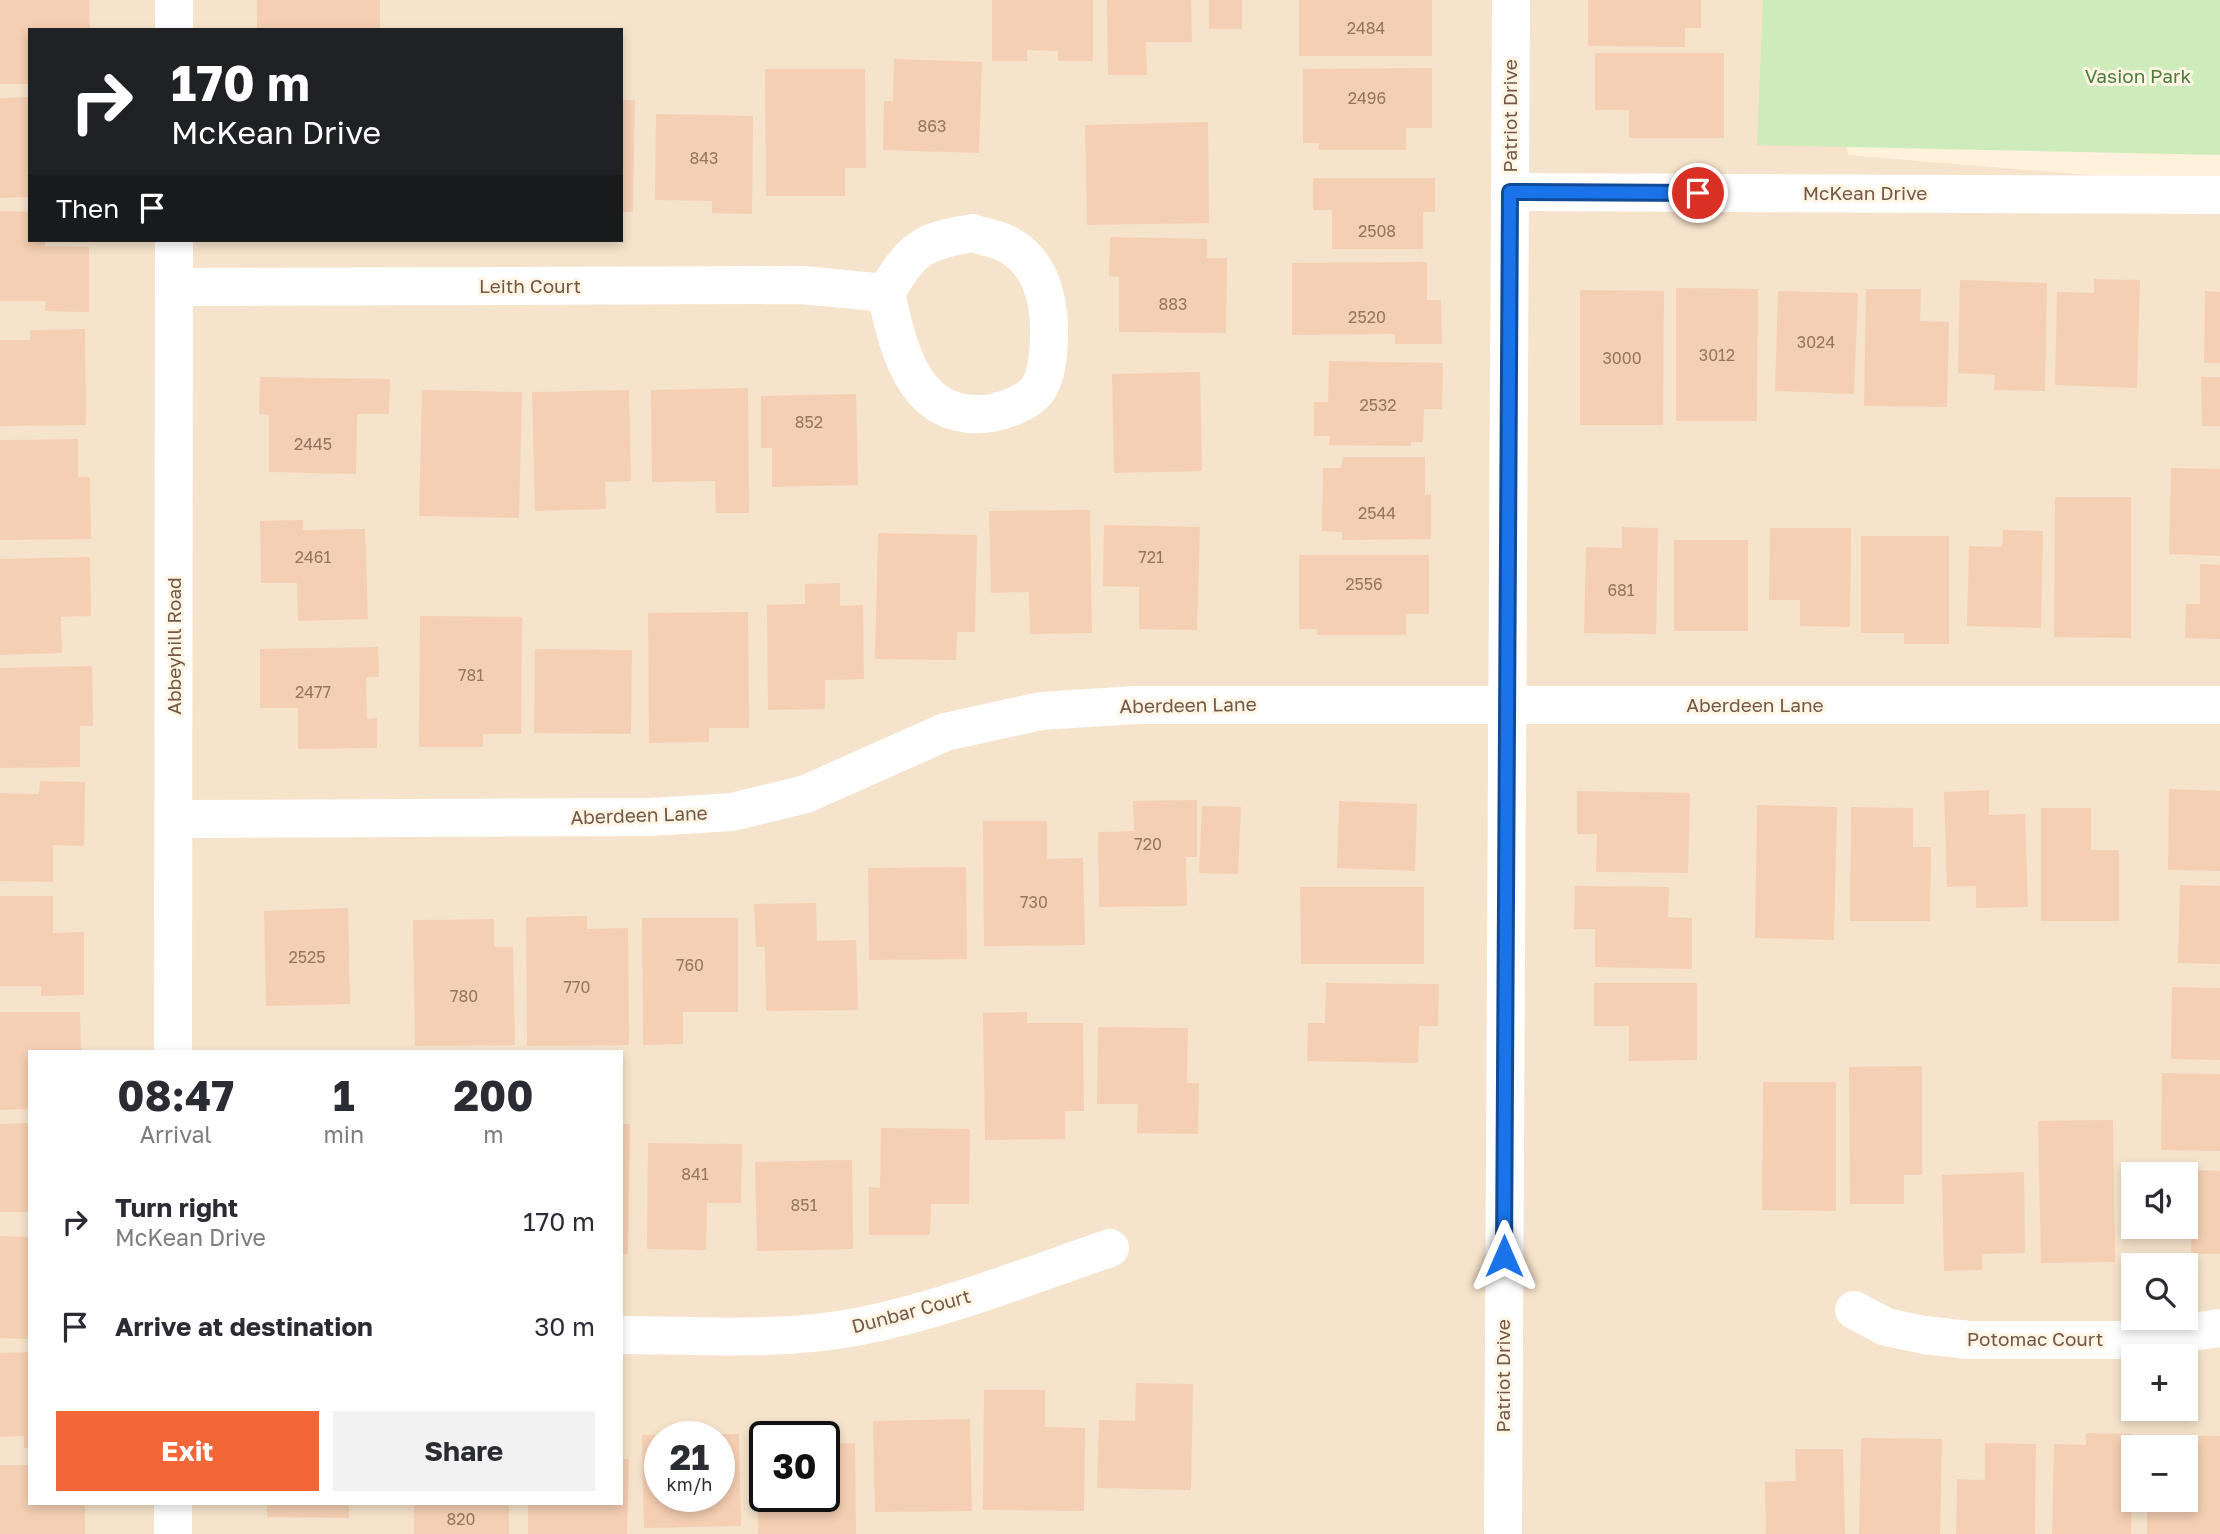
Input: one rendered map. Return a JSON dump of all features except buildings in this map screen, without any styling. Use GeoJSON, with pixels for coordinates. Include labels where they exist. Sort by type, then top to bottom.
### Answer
{"type":"FeatureCollection","features":[{"type":"Feature","properties":{"kind":"street"},"geometry":{"type":"LineString","coordinates":[[174,0],[174,28]]}},
{"type":"Feature","properties":{"kind":"street","name":"Patriot Drive"},"geometry":{"type":"LineString","coordinates":[[1503,1534],[1511,0]]}},
{"type":"Feature","properties":{"kind":"street","name":"McKean Drive"},"geometry":{"type":"LineString","coordinates":[[1510,192],[2220,195]]}},
{"type":"Feature","properties":{"kind":"street"},"geometry":{"type":"LineString","coordinates":[[973,233],[1009,245],[1037,271],[1050,310],[1048,364],[1037,390],[1007,410],[971,416],[937,405],[916,382],[898,345],[886,293],[905,260],[936,239],[973,233]]}},
{"type":"Feature","properties":{"kind":"street","name":"Abbeyhill Road"},"geometry":{"type":"LineString","coordinates":[[173,1050],[174,242]]}},
{"type":"Feature","properties":{"kind":"street","name":"Leith Court"},"geometry":{"type":"LineString","coordinates":[[174,288],[802,285],[886,293]]}},
{"type":"Feature","properties":{"kind":"street","name":"Aberdeen Lane"},"geometry":{"type":"LineString","coordinates":[[174,819],[650,817],[732,812],[806,794],[945,732],[1041,711],[1136,705],[2220,705]]}},
{"type":"Feature","properties":{"kind":"street","name":"Dunbar Court"},"geometry":{"type":"LineString","coordinates":[[623,1335],[782,1335],[858,1327],[931,1309],[1110,1248]]}},
{"type":"Feature","properties":{"kind":"street","name":"Potomac Court"},"geometry":{"type":"LineString","coordinates":[[1854,1310],[1885,1327],[1969,1340],[2135,1340],[2220,1328]]}},
{"type":"Feature","properties":{"kind":"street"},"geometry":{"type":"LineString","coordinates":[[173,1505],[173,1534]]}},
{"type":"Feature","properties":{"kind":"shaded area"},"geometry":{"type":"Polygon","coordinates":[[[0,0],[1828,0],[1848,155],[2220,186],[2220,1534],[0,1534],[0,0]]]}},
{"type":"Feature","properties":{"kind":"green space","name":"Vasion Park"},"geometry":{"type":"Polygon","coordinates":[[[1763,0],[2220,0],[2220,155],[1757,145],[1763,0]]]}},
{"type":"Feature","properties":{"kind":"route"},"geometry":{"type":"LineString","coordinates":[[1504,1256],[1510,192],[1698,193]]}}]}
